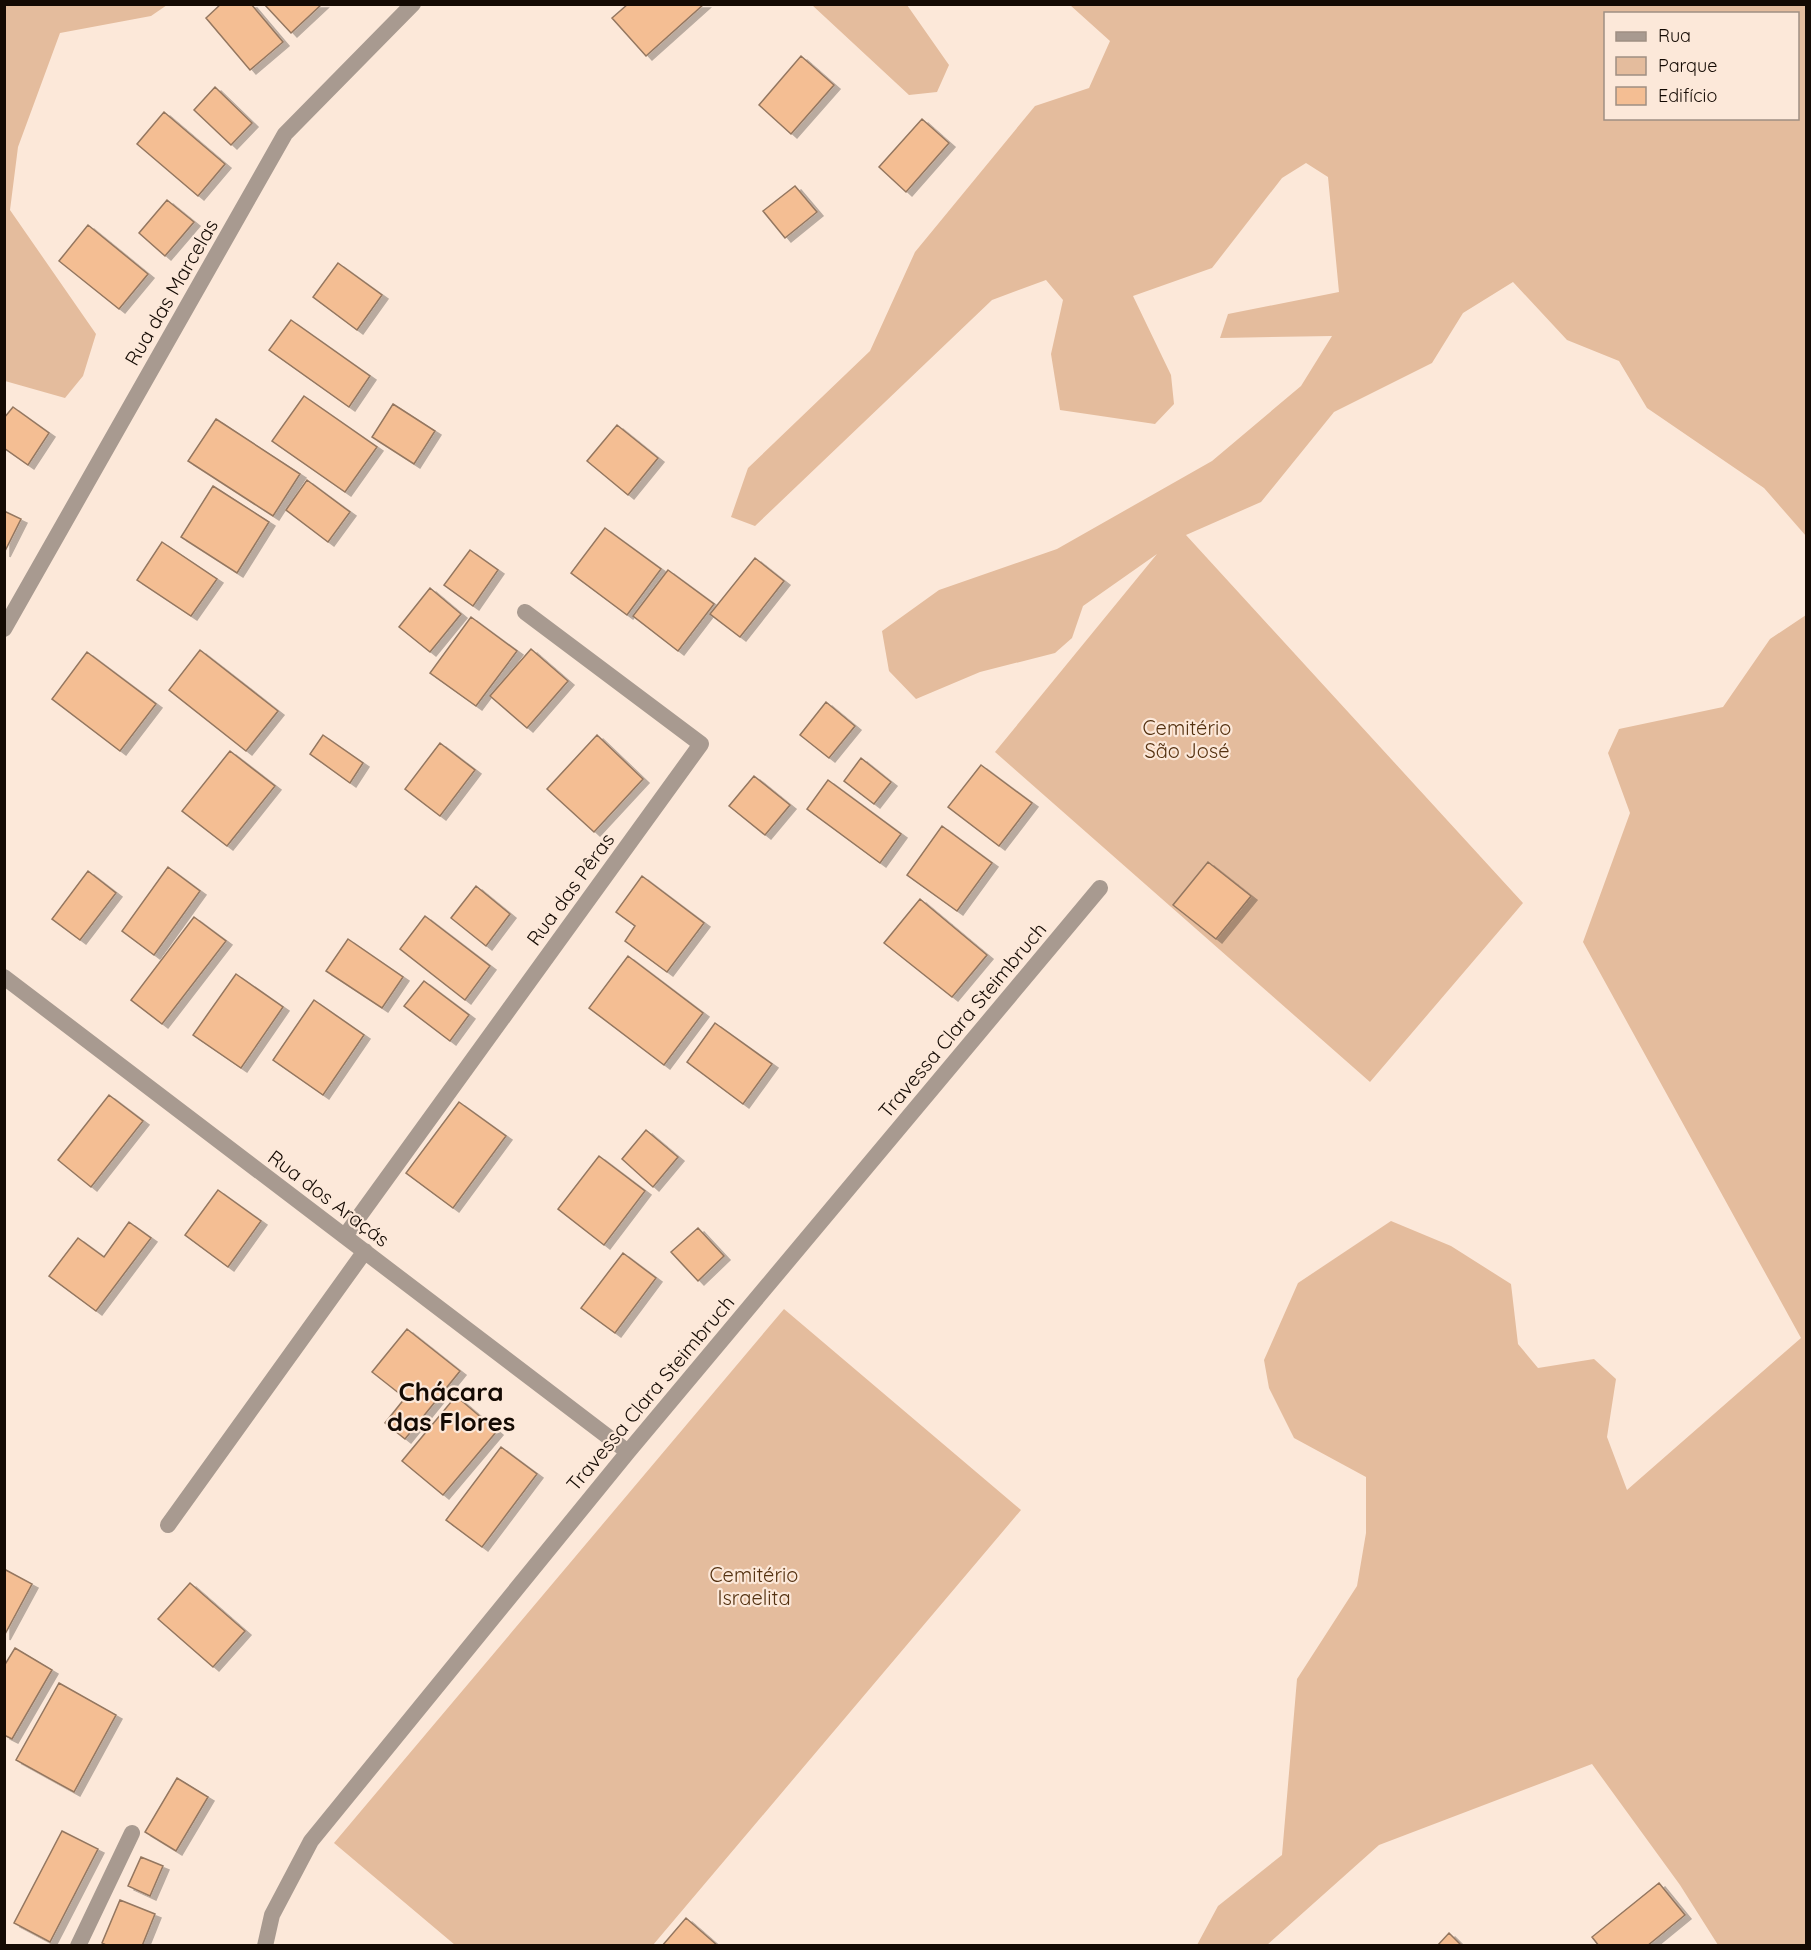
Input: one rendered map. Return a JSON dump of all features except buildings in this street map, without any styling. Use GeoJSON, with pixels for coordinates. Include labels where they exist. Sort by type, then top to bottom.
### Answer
{"type":"FeatureCollection","features":[{"type":"Feature","properties":{"kind":"street","name":"Rua das Marcelas"},"geometry":{"type":"LineString","coordinates":[[4,629],[285,134],[413,4]]}},
{"type":"Feature","properties":{"kind":"street","name":"Rua das Pêras"},"geometry":{"type":"LineString","coordinates":[[345,1236],[701,744],[525,612]]}},
{"type":"Feature","properties":{"kind":"street","name":"Travessa Clara Steimbruch"},"geometry":{"type":"LineString","coordinates":[[265,1946],[272,1915],[311,1841],[628,1452],[1100,888]]}},
{"type":"Feature","properties":{"kind":"street","name":"Rua dos Araçás"},"geometry":{"type":"LineString","coordinates":[[4,977],[628,1452]]}},
{"type":"Feature","properties":{"kind":"street"},"geometry":{"type":"LineString","coordinates":[[168,1526],[365,1251]]}},
{"type":"Feature","properties":{"kind":"street"},"geometry":{"type":"LineString","coordinates":[[78,1946],[132,1833]]}},
{"type":"Feature","properties":{"kind":"green space"},"geometry":{"type":"Polygon","coordinates":[[[4,5],[167,5],[151,16],[60,33],[18,147],[10,210],[96,334],[83,376],[65,398],[5,381],[4,5]]]}},
{"type":"Feature","properties":{"kind":"green space"},"geometry":{"type":"Polygon","coordinates":[[[812,5],[907,5],[949,65],[937,92],[909,95],[812,5]]]}},
{"type":"Feature","properties":{"kind":"green space","name":"Cemitério São José"},"geometry":{"type":"Polygon","coordinates":[[[1070,5],[1806,5],[1806,536],[1764,488],[1647,408],[1619,361],[1567,340],[1513,282],[1463,313],[1432,363],[1334,412],[1261,502],[1186,535],[1523,903],[1370,1082],[995,752],[1157,554],[1083,606],[1072,638],[1055,653],[980,672],[916,699],[889,671],[882,631],[939,590],[1057,549],[1212,461],[1301,386],[1332,336],[1220,338],[1228,314],[1339,292],[1328,177],[1306,163],[1282,178],[1212,268],[1133,296],[1171,375],[1174,404],[1155,424],[1060,410],[1051,354],[1063,300],[1046,280],[992,300],[755,526],[731,517],[748,468],[870,351],[915,252],[1035,106],[1089,88],[1110,41],[1070,5]]]}},
{"type":"Feature","properties":{"kind":"green space"},"geometry":{"type":"Polygon","coordinates":[[[1806,615],[1806,1945],[1718,1945],[1680,1885],[1592,1764],[1379,1845],[1267,1945],[1197,1945],[1218,1906],[1282,1855],[1297,1679],[1357,1586],[1366,1533],[1366,1477],[1294,1438],[1269,1388],[1264,1360],[1298,1283],[1391,1221],[1451,1246],[1511,1284],[1518,1344],[1538,1368],[1594,1359],[1616,1379],[1607,1437],[1627,1490],[1801,1338],[1583,942],[1630,813],[1608,753],[1619,729],[1723,707],[1770,639],[1806,615]]]}},
{"type":"Feature","properties":{"kind":"green space","name":"Cemitério Israelita"},"geometry":{"type":"Polygon","coordinates":[[[784,1309],[1021,1510],[653,1945],[455,1945],[334,1843],[784,1309]]]}},
{"type":"Feature","properties":{"kind":"district","name":"Chácara das Flores"},"geometry":{"type":"Point","coordinates":[451,1406]}}]}
